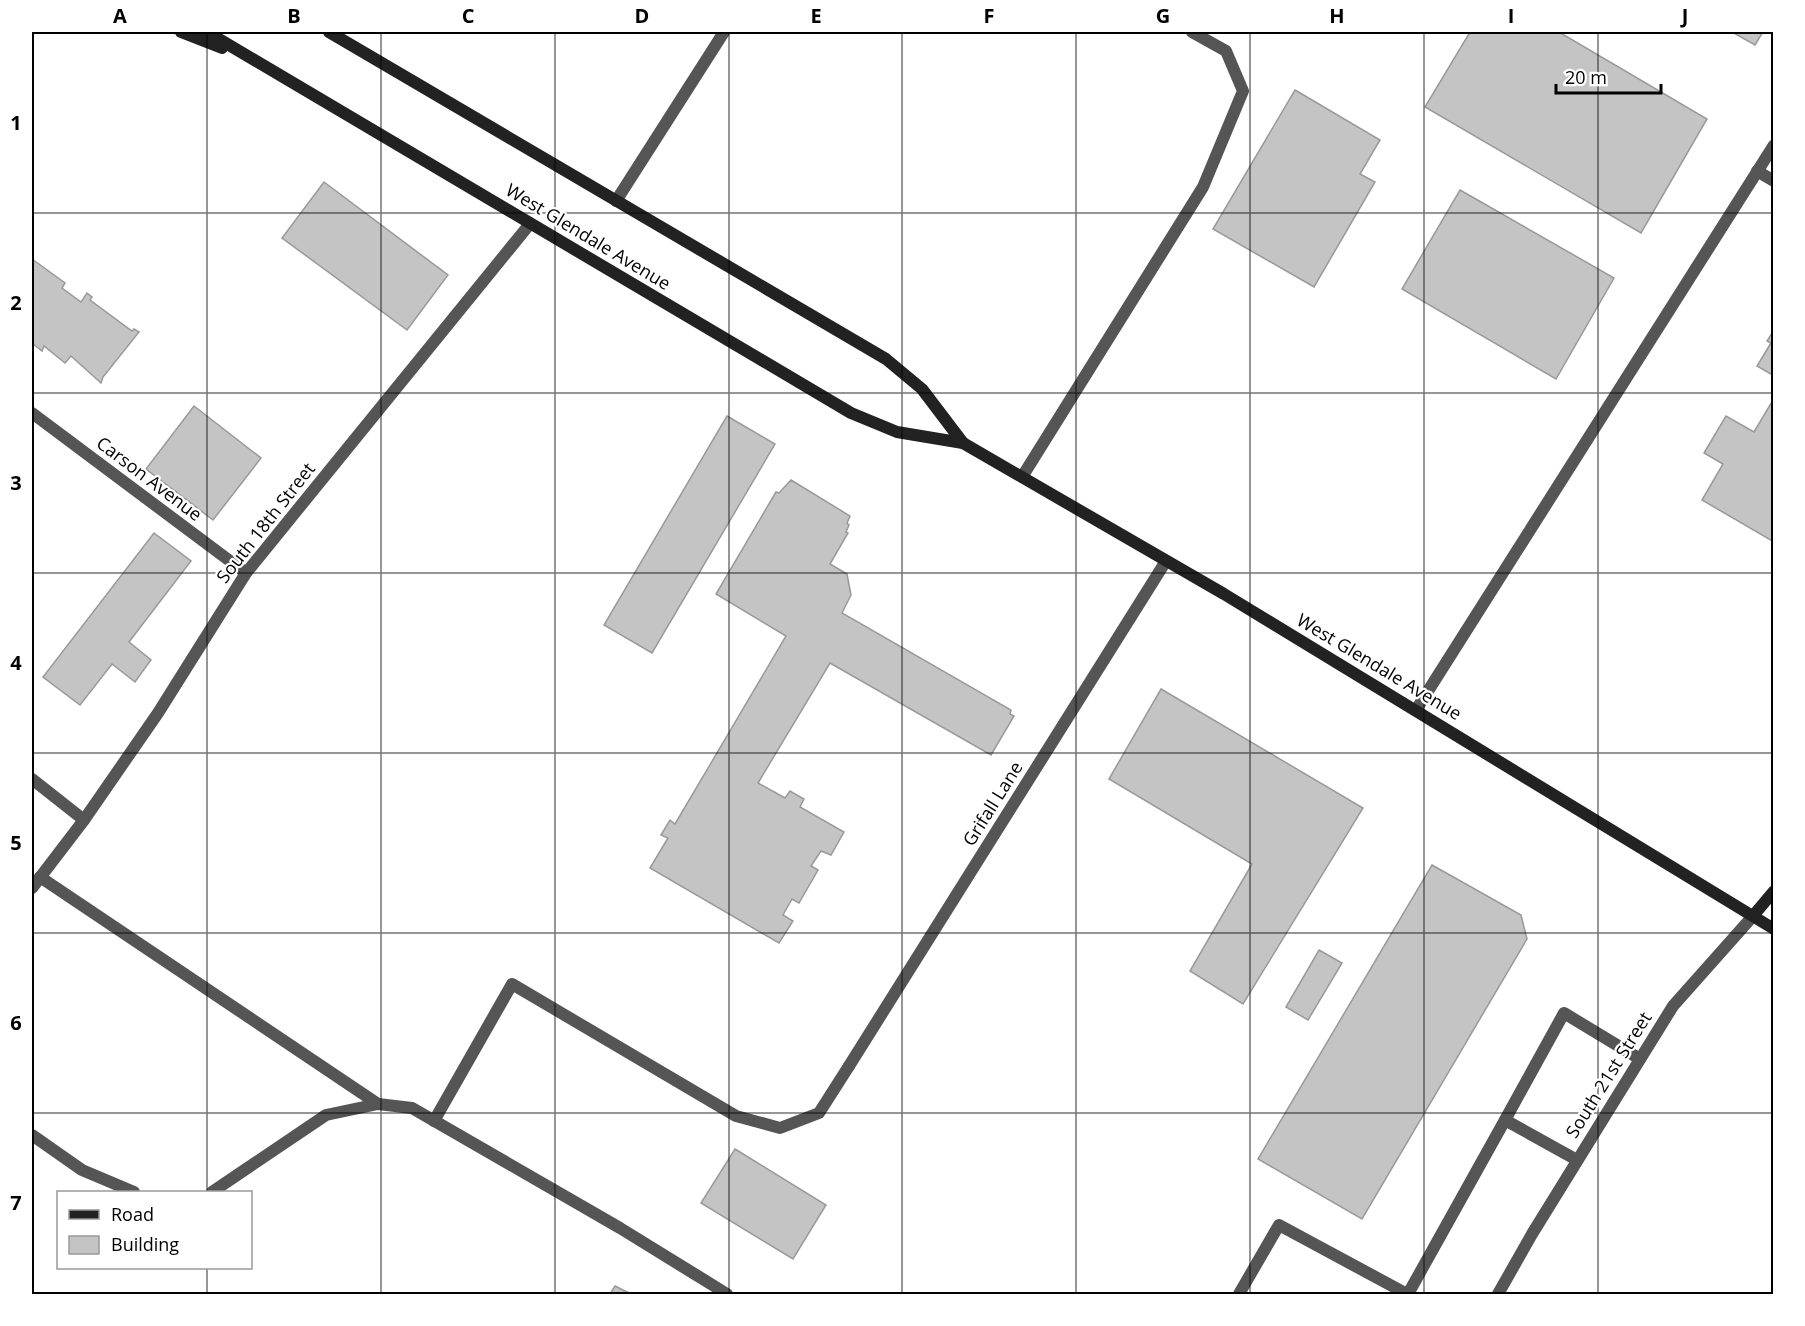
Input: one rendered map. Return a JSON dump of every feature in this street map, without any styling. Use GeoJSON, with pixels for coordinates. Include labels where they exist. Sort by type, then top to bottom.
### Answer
{"type":"FeatureCollection","features":[{"type":"Feature","properties":{"kind":"main road"},"geometry":{"type":"LineString","coordinates":[[181,32],[257,62]]}},
{"type":"Feature","properties":{"kind":"main road","name":"West Glendale Avenue"},"geometry":{"type":"LineString","coordinates":[[207,32],[529,225],[851,413],[897,432],[963,443],[1416,710],[1773,929]]}},
{"type":"Feature","properties":{"kind":"main road","name":"West Glendale Avenue"},"geometry":{"type":"LineString","coordinates":[[329,32],[886,359],[922,388],[963,443]]}},
{"type":"Feature","properties":{"kind":"main road","name":"South 21st Street"},"geometry":{"type":"LineString","coordinates":[[1753,916],[1773,891]]}},
{"type":"Feature","properties":{"kind":"street"},"geometry":{"type":"LineString","coordinates":[[616,201],[724,32]]}},
{"type":"Feature","properties":{"kind":"street"},"geometry":{"type":"LineString","coordinates":[[1022,477],[1203,187],[1243,91],[1226,51],[1192,32]]}},
{"type":"Feature","properties":{"kind":"street"},"geometry":{"type":"LineString","coordinates":[[1416,710],[1773,145]]}},
{"type":"Feature","properties":{"kind":"street"},"geometry":{"type":"LineString","coordinates":[[1757,171],[1773,181]]}},
{"type":"Feature","properties":{"kind":"street","name":"South 18th Street"},"geometry":{"type":"LineString","coordinates":[[32,888],[84,820],[158,713],[246,573],[529,225]]}},
{"type":"Feature","properties":{"kind":"street","name":"Carson Avenue"},"geometry":{"type":"LineString","coordinates":[[32,414],[246,573]]}},
{"type":"Feature","properties":{"kind":"street","name":"Grifall Lane"},"geometry":{"type":"LineString","coordinates":[[434,1121],[512,984],[736,1116],[780,1128],[819,1113],[1166,561]]}},
{"type":"Feature","properties":{"kind":"street"},"geometry":{"type":"LineString","coordinates":[[32,779],[84,820]]}},
{"type":"Feature","properties":{"kind":"street"},"geometry":{"type":"LineString","coordinates":[[40,877],[378,1104]]}},
{"type":"Feature","properties":{"kind":"street","name":"South 21st Street"},"geometry":{"type":"LineString","coordinates":[[1498,1294],[1672,1006],[1753,916]]}},
{"type":"Feature","properties":{"kind":"street"},"geometry":{"type":"LineString","coordinates":[[1239,1294],[1279,1225],[1408,1294],[1564,1013],[1640,1059]]}},
{"type":"Feature","properties":{"kind":"street"},"geometry":{"type":"LineString","coordinates":[[213,1191],[326,1115],[378,1104],[412,1108],[728,1294]]}},
{"type":"Feature","properties":{"kind":"street"},"geometry":{"type":"LineString","coordinates":[[1505,1120],[1577,1160]]}},
{"type":"Feature","properties":{"kind":"street"},"geometry":{"type":"LineString","coordinates":[[32,1135],[82,1170],[132,1191]]}},
{"type":"Feature","properties":{"kind":"building"},"geometry":{"type":"Polygon","coordinates":[[[1470,32],[1559,32],[1707,119],[1641,233],[1425,107],[1470,32]]]}},
{"type":"Feature","properties":{"kind":"building"},"geometry":{"type":"Polygon","coordinates":[[[1732,32],[1763,32],[1755,45],[1732,32]]]}},
{"type":"Feature","properties":{"kind":"building"},"geometry":{"type":"Polygon","coordinates":[[[1295,90],[1380,140],[1360,174],[1375,182],[1314,287],[1213,229],[1295,90]]]}},
{"type":"Feature","properties":{"kind":"building"},"geometry":{"type":"Polygon","coordinates":[[[324,182],[448,275],[407,330],[282,238],[324,182]]]}},
{"type":"Feature","properties":{"kind":"building"},"geometry":{"type":"Polygon","coordinates":[[[1460,190],[1614,278],[1556,379],[1402,289],[1460,190]]]}},
{"type":"Feature","properties":{"kind":"building"},"geometry":{"type":"Polygon","coordinates":[[[32,259],[65,283],[62,288],[81,302],[87,293],[92,297],[90,300],[132,331],[134,329],[139,332],[103,377],[101,383],[71,356],[65,363],[44,346],[42,351],[32,343],[32,259]]]}},
{"type":"Feature","properties":{"kind":"building"},"geometry":{"type":"Polygon","coordinates":[[[1774,330],[1774,376],[1757,366],[1771,343],[1767,341],[1774,330]]]}},
{"type":"Feature","properties":{"kind":"building"},"geometry":{"type":"Polygon","coordinates":[[[1773,400],[1774,542],[1702,500],[1723,464],[1704,453],[1726,416],[1754,432],[1773,400]]]}},
{"type":"Feature","properties":{"kind":"building"},"geometry":{"type":"Polygon","coordinates":[[[194,406],[261,458],[213,520],[146,469],[194,406]]]}},
{"type":"Feature","properties":{"kind":"building"},"geometry":{"type":"Polygon","coordinates":[[[727,416],[775,444],[652,653],[604,625],[727,416]]]}},
{"type":"Feature","properties":{"kind":"building"},"geometry":{"type":"Polygon","coordinates":[[[791,480],[850,516],[847,523],[849,525],[846,532],[848,533],[830,564],[847,574],[851,595],[842,613],[1011,710],[1010,714],[1014,716],[991,755],[830,663],[758,783],[785,798],[790,791],[804,799],[800,807],[844,832],[831,855],[821,851],[811,866],[818,870],[799,903],[792,899],[783,915],[793,921],[779,943],[650,868],[668,838],[661,835],[670,820],[675,824],[786,636],[716,594],[776,492],[779,493],[791,480]]]}},
{"type":"Feature","properties":{"kind":"building"},"geometry":{"type":"Polygon","coordinates":[[[154,533],[191,561],[129,642],[151,660],[135,682],[112,664],[80,705],[43,677],[154,533]]]}},
{"type":"Feature","properties":{"kind":"building"},"geometry":{"type":"Polygon","coordinates":[[[1161,689],[1363,808],[1243,1004],[1190,971],[1252,864],[1109,779],[1161,689]]]}},
{"type":"Feature","properties":{"kind":"building"},"geometry":{"type":"Polygon","coordinates":[[[1432,865],[1521,915],[1527,939],[1362,1219],[1258,1159],[1432,865]]]}},
{"type":"Feature","properties":{"kind":"building"},"geometry":{"type":"Polygon","coordinates":[[[1319,950],[1342,963],[1308,1020],[1286,1007],[1319,950]]]}},
{"type":"Feature","properties":{"kind":"building"},"geometry":{"type":"Polygon","coordinates":[[[735,1149],[826,1205],[793,1259],[701,1203],[735,1149]]]}},
{"type":"Feature","properties":{"kind":"building"},"geometry":{"type":"Polygon","coordinates":[[[615,1286],[631,1294],[610,1294],[615,1286]]]}}]}
